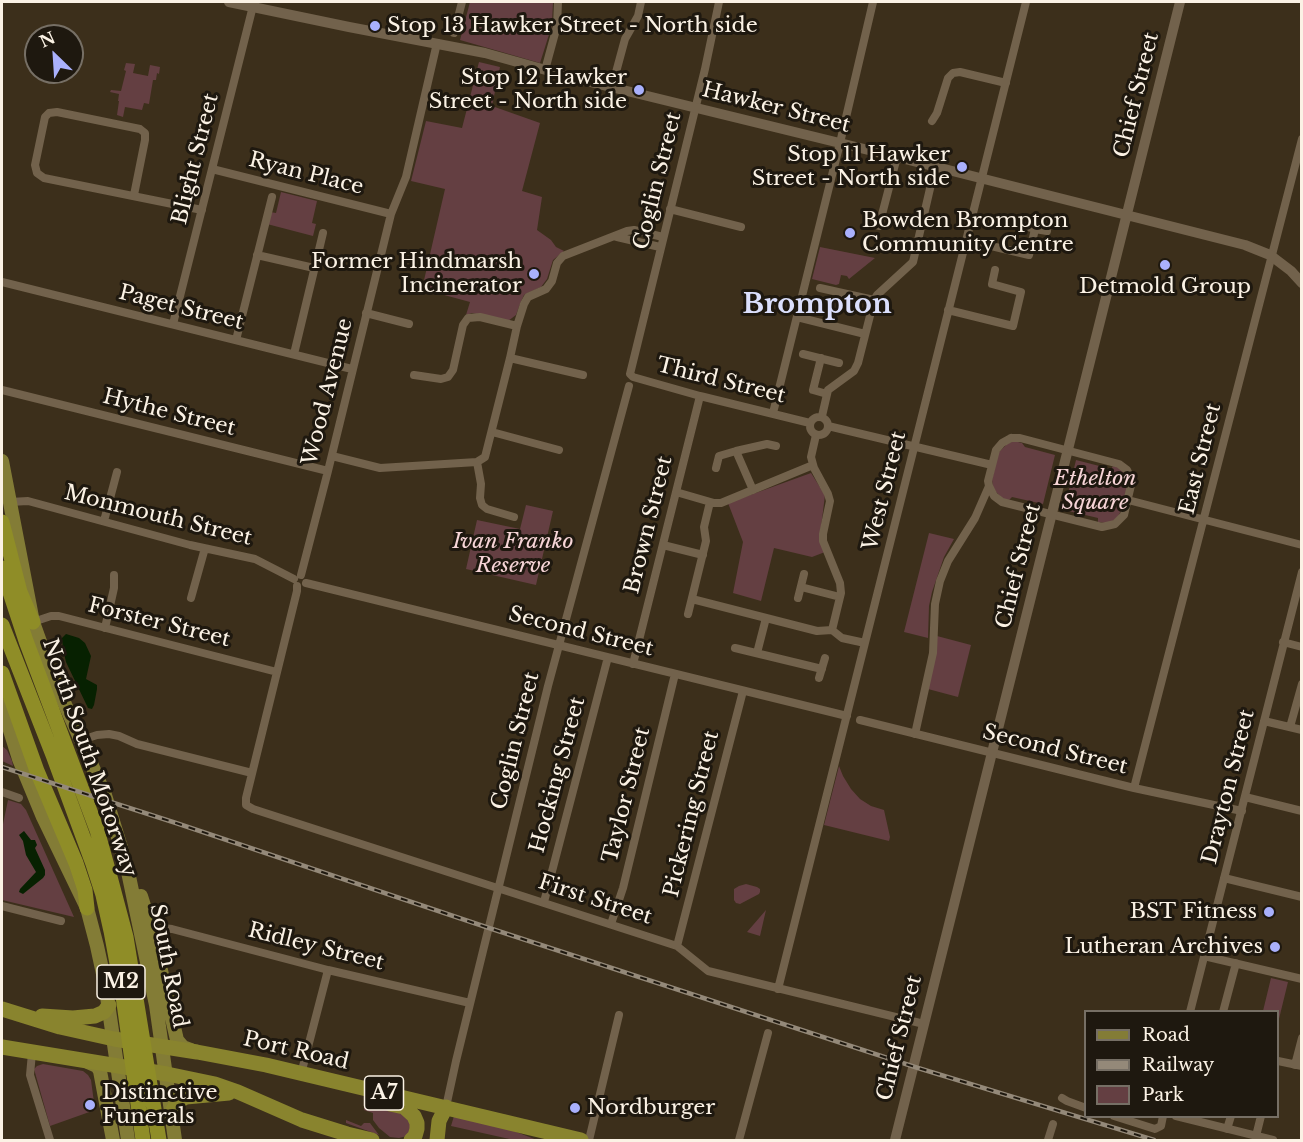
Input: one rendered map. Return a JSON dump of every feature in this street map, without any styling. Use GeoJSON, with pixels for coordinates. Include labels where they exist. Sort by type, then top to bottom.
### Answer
{"type":"FeatureCollection","features":[{"type":"Feature","properties":{"kind":"highway"},"geometry":{"type":"LineString","coordinates":[[2,522],[20,592],[33,622]]}},
{"type":"Feature","properties":{"kind":"highway","name":"North South Motorway"},"geometry":{"type":"LineString","coordinates":[[2,568],[26,641],[97,830],[112,883],[126,937],[159,1140]]}},
{"type":"Feature","properties":{"kind":"highway","name":"North South Motorway"},"geometry":{"type":"LineString","coordinates":[[2,625],[61,776],[103,895],[123,996],[143,1140]]}},
{"type":"Feature","properties":{"kind":"highway"},"geometry":{"type":"LineString","coordinates":[[2,673],[37,771],[76,863],[85,890],[87,908]]}},
{"type":"Feature","properties":{"kind":"highway"},"geometry":{"type":"LineString","coordinates":[[18,1015],[91,1017],[103,1013],[109,1005]]}},
{"type":"Feature","properties":{"kind":"highway","name":"Port Road"},"geometry":{"type":"LineString","coordinates":[[2,1009],[60,1027],[117,1040],[266,1065],[580,1140]]}},
{"type":"Feature","properties":{"kind":"highway","name":"A7"},"geometry":{"type":"LineString","coordinates":[[2,1047],[215,1084],[302,1120],[372,1140]]}},
{"type":"Feature","properties":{"kind":"highway"},"geometry":{"type":"LineString","coordinates":[[323,1079],[355,1096],[409,1110],[417,1124],[416,1135],[411,1140]]}},
{"type":"Feature","properties":{"kind":"highway"},"geometry":{"type":"LineString","coordinates":[[172,1112],[177,1102],[186,1096],[238,1092]]}},
{"type":"Feature","properties":{"kind":"highway"},"geometry":{"type":"LineString","coordinates":[[436,1140],[439,1121],[446,1107]]}},
{"type":"Feature","properties":{"kind":"main road","name":"South Road"},"geometry":{"type":"LineString","coordinates":[[2,461],[33,622],[52,675],[105,795],[127,867],[154,996],[157,1046],[176,1140]]}},
{"type":"Feature","properties":{"kind":"main road"},"geometry":{"type":"LineString","coordinates":[[2,705],[6,732],[43,817],[87,908],[98,946],[117,1040],[128,1140]]}},
{"type":"Feature","properties":{"kind":"main road"},"geometry":{"type":"LineString","coordinates":[[127,867],[141,895],[152,931],[177,1040],[183,1047],[197,1052]]}},
{"type":"Feature","properties":{"kind":"main road"},"geometry":{"type":"LineString","coordinates":[[88,1062],[97,1066],[100,1071],[113,1140]]}},
{"type":"Feature","properties":{"kind":"street","name":"Hawker Street"},"geometry":{"type":"LineString","coordinates":[[229,2],[253,4],[437,44],[485,52],[545,70],[1245,245],[1270,255],[1302,283]]}},
{"type":"Feature","properties":{"kind":"street"},"geometry":{"type":"LineString","coordinates":[[454,33],[462,2]]}},
{"type":"Feature","properties":{"kind":"street"},"geometry":{"type":"LineString","coordinates":[[545,70],[557,26],[558,2]]}},
{"type":"Feature","properties":{"kind":"street"},"geometry":{"type":"LineString","coordinates":[[612,87],[625,39],[638,16],[641,2]]}},
{"type":"Feature","properties":{"kind":"street","name":"Coglin Street"},"geometry":{"type":"LineString","coordinates":[[631,368],[719,2]]}},
{"type":"Feature","properties":{"kind":"street"},"geometry":{"type":"LineString","coordinates":[[773,413],[873,2]]}},
{"type":"Feature","properties":{"kind":"street","name":"West Street"},"geometry":{"type":"LineString","coordinates":[[778,989],[1026,2]]}},
{"type":"Feature","properties":{"kind":"street","name":"Chief Street"},"geometry":{"type":"LineString","coordinates":[[895,1140],[1180,2]]}},
{"type":"Feature","properties":{"kind":"street","name":"Blight Street"},"geometry":{"type":"LineString","coordinates":[[173,324],[253,4]]}},
{"type":"Feature","properties":{"kind":"street","name":"Wood Avenue"},"geometry":{"type":"LineString","coordinates":[[253,809],[246,805],[252,773],[391,214],[406,177],[437,44]]}},
{"type":"Feature","properties":{"kind":"street"},"geometry":{"type":"LineString","coordinates":[[932,121],[937,113],[948,78],[953,73],[960,72],[1006,83]]}},
{"type":"Feature","properties":{"kind":"street"},"geometry":{"type":"LineString","coordinates":[[134,195],[145,133],[140,129],[57,112],[49,113],[45,117],[35,165],[37,173],[44,178],[202,210]]}},
{"type":"Feature","properties":{"kind":"street","name":"East Street"},"geometry":{"type":"LineString","coordinates":[[1134,788],[1270,255],[1302,139]]}},
{"type":"Feature","properties":{"kind":"street"},"geometry":{"type":"LineString","coordinates":[[879,226],[897,157]]}},
{"type":"Feature","properties":{"kind":"street"},"geometry":{"type":"LineString","coordinates":[[822,416],[827,394],[832,387],[854,371],[858,363],[874,300],[913,262],[935,167]]}},
{"type":"Feature","properties":{"kind":"street","name":"Ryan Place"},"geometry":{"type":"LineString","coordinates":[[212,169],[391,214]]}},
{"type":"Feature","properties":{"kind":"street"},"geometry":{"type":"LineString","coordinates":[[236,340],[272,197]]}},
{"type":"Feature","properties":{"kind":"street"},"geometry":{"type":"LineString","coordinates":[[670,209],[741,227]]}},
{"type":"Feature","properties":{"kind":"street"},"geometry":{"type":"LineString","coordinates":[[1009,222],[1047,231]]}},
{"type":"Feature","properties":{"kind":"street"},"geometry":{"type":"LineString","coordinates":[[966,240],[1029,255],[1035,228]]}},
{"type":"Feature","properties":{"kind":"street"},"geometry":{"type":"LineString","coordinates":[[332,456],[380,468],[477,462],[485,457],[517,326],[528,297],[546,289],[552,281],[557,263],[563,256],[627,231],[663,237]]}},
{"type":"Feature","properties":{"kind":"street"},"geometry":{"type":"LineString","coordinates":[[294,354],[323,233]]}},
{"type":"Feature","properties":{"kind":"street"},"geometry":{"type":"LineString","coordinates":[[614,236],[660,247]]}},
{"type":"Feature","properties":{"kind":"street"},"geometry":{"type":"LineString","coordinates":[[257,255],[314,268]]}},
{"type":"Feature","properties":{"kind":"street"},"geometry":{"type":"LineString","coordinates":[[948,310],[1013,326],[1021,292],[992,284],[995,270]]}},
{"type":"Feature","properties":{"kind":"street","name":"Paget Street"},"geometry":{"type":"LineString","coordinates":[[2,282],[352,369]]}},
{"type":"Feature","properties":{"kind":"street"},"geometry":{"type":"LineString","coordinates":[[820,288],[874,300]]}},
{"type":"Feature","properties":{"kind":"street"},"geometry":{"type":"LineString","coordinates":[[366,313],[409,324]]}},
{"type":"Feature","properties":{"kind":"street"},"geometry":{"type":"LineString","coordinates":[[414,375],[441,379],[448,377],[453,370],[463,325],[468,318],[480,317],[517,326]]}},
{"type":"Feature","properties":{"kind":"street"},"geometry":{"type":"LineString","coordinates":[[797,317],[865,334]]}},
{"type":"Feature","properties":{"kind":"street"},"geometry":{"type":"LineString","coordinates":[[804,354],[839,363]]}},
{"type":"Feature","properties":{"kind":"street"},"geometry":{"type":"LineString","coordinates":[[510,358],[583,375]]}},
{"type":"Feature","properties":{"kind":"street"},"geometry":{"type":"LineString","coordinates":[[821,358],[813,390],[827,394]]}},
{"type":"Feature","properties":{"kind":"street","name":"Third Street"},"geometry":{"type":"LineString","coordinates":[[631,368],[630,374],[633,377],[810,423]]}},
{"type":"Feature","properties":{"kind":"street","name":"Coglin Street"},"geometry":{"type":"LineString","coordinates":[[446,1107],[559,645],[629,386]]}},
{"type":"Feature","properties":{"kind":"street","name":"Hythe Street"},"geometry":{"type":"LineString","coordinates":[[2,390],[328,471]]}},
{"type":"Feature","properties":{"kind":"street","name":"Brown Street"},"geometry":{"type":"LineString","coordinates":[[633,664],[700,396]]}},
{"type":"Feature","properties":{"kind":"street"},"geometry":{"type":"LineString","coordinates":[[822,416],[827,420],[828,426],[824,434],[816,435],[811,430],[810,423],[815,417],[822,416]]}},
{"type":"Feature","properties":{"kind":"street"},"geometry":{"type":"LineString","coordinates":[[828,426],[992,465]]}},
{"type":"Feature","properties":{"kind":"street"},"geometry":{"type":"LineString","coordinates":[[492,432],[559,450]]}},
{"type":"Feature","properties":{"kind":"street"},"geometry":{"type":"LineString","coordinates":[[816,435],[811,457],[830,501],[823,541],[842,592],[832,630]]}},
{"type":"Feature","properties":{"kind":"street"},"geometry":{"type":"LineString","coordinates":[[1011,438],[1020,438],[1119,464],[1127,470],[1132,481],[1124,515],[1115,524],[1102,527],[1002,502],[994,496],[989,486],[992,465],[996,450],[1011,438]]}},
{"type":"Feature","properties":{"kind":"street"},"geometry":{"type":"LineString","coordinates":[[716,468],[719,456],[767,444],[776,446]]}},
{"type":"Feature","properties":{"kind":"street"},"geometry":{"type":"LineString","coordinates":[[736,451],[753,490]]}},
{"type":"Feature","properties":{"kind":"street"},"geometry":{"type":"LineString","coordinates":[[477,462],[482,505],[487,509],[514,517]]}},
{"type":"Feature","properties":{"kind":"street"},"geometry":{"type":"LineString","coordinates":[[676,492],[721,503],[813,465]]}},
{"type":"Feature","properties":{"kind":"street"},"geometry":{"type":"LineString","coordinates":[[104,521],[117,472]]}},
{"type":"Feature","properties":{"kind":"street"},"geometry":{"type":"LineString","coordinates":[[915,734],[933,653],[940,581],[948,561],[975,518],[989,486]]}},
{"type":"Feature","properties":{"kind":"street"},"geometry":{"type":"LineString","coordinates":[[982,501],[997,498]]}},
{"type":"Feature","properties":{"kind":"street"},"geometry":{"type":"LineString","coordinates":[[1128,500],[1302,545]]}},
{"type":"Feature","properties":{"kind":"street","name":"Monmouth Street"},"geometry":{"type":"LineString","coordinates":[[10,502],[28,501],[255,559],[299,581]]}},
{"type":"Feature","properties":{"kind":"street"},"geometry":{"type":"LineString","coordinates":[[688,614],[706,541],[704,527],[710,502]]}},
{"type":"Feature","properties":{"kind":"street"},"geometry":{"type":"LineString","coordinates":[[663,545],[703,555]]}},
{"type":"Feature","properties":{"kind":"street"},"geometry":{"type":"LineString","coordinates":[[191,598],[205,548]]}},
{"type":"Feature","properties":{"kind":"street","name":"Drayton Street"},"geometry":{"type":"LineString","coordinates":[[1190,1010],[1302,572]]}},
{"type":"Feature","properties":{"kind":"street"},"geometry":{"type":"LineString","coordinates":[[798,598],[804,574]]}},
{"type":"Feature","properties":{"kind":"street"},"geometry":{"type":"LineString","coordinates":[[105,628],[114,588],[114,575]]}},
{"type":"Feature","properties":{"kind":"street","name":"Second Street"},"geometry":{"type":"LineString","coordinates":[[299,581],[847,716]]}},
{"type":"Feature","properties":{"kind":"street"},"geometry":{"type":"LineString","coordinates":[[801,587],[840,597]]}},
{"type":"Feature","properties":{"kind":"street"},"geometry":{"type":"LineString","coordinates":[[692,599],[817,631],[832,630],[842,638],[865,643]]}},
{"type":"Feature","properties":{"kind":"street","name":"Forster Street"},"geometry":{"type":"LineString","coordinates":[[33,622],[59,616],[277,672]]}},
{"type":"Feature","properties":{"kind":"street"},"geometry":{"type":"LineString","coordinates":[[757,653],[766,618]]}},
{"type":"Feature","properties":{"kind":"street"},"geometry":{"type":"LineString","coordinates":[[1283,642],[1302,647]]}},
{"type":"Feature","properties":{"kind":"street"},"geometry":{"type":"LineString","coordinates":[[735,648],[822,669]]}},
{"type":"Feature","properties":{"kind":"street","name":"Hocking Street"},"geometry":{"type":"LineString","coordinates":[[544,902],[608,657]]}},
{"type":"Feature","properties":{"kind":"street"},"geometry":{"type":"LineString","coordinates":[[819,678],[825,658]]}},
{"type":"Feature","properties":{"kind":"street","name":"Taylor Street"},"geometry":{"type":"LineString","coordinates":[[611,924],[626,877],[675,674]]}},
{"type":"Feature","properties":{"kind":"street"},"geometry":{"type":"LineString","coordinates":[[1290,727],[1302,684]]}},
{"type":"Feature","properties":{"kind":"street","name":"Pickering Street"},"geometry":{"type":"LineString","coordinates":[[677,946],[742,691]]}},
{"type":"Feature","properties":{"kind":"street","name":"Second Street"},"geometry":{"type":"LineString","coordinates":[[860,720],[1134,788],[1242,811]]}},
{"type":"Feature","properties":{"kind":"street"},"geometry":{"type":"LineString","coordinates":[[1264,721],[1302,730]]}},
{"type":"Feature","properties":{"kind":"street"},"geometry":{"type":"LineString","coordinates":[[82,740],[109,734],[137,744],[252,773]]}},
{"type":"Feature","properties":{"kind":"street"},"geometry":{"type":"LineString","coordinates":[[2,792],[19,798]]}},
{"type":"Feature","properties":{"kind":"street"},"geometry":{"type":"LineString","coordinates":[[1245,797],[1302,811]]}},
{"type":"Feature","properties":{"kind":"street","name":"First Street"},"geometry":{"type":"LineString","coordinates":[[253,809],[677,946],[708,971],[924,1024]]}},
{"type":"Feature","properties":{"kind":"street"},"geometry":{"type":"LineString","coordinates":[[1224,878],[1302,897]]}},
{"type":"Feature","properties":{"kind":"street"},"geometry":{"type":"LineString","coordinates":[[2,906],[61,921]]}},
{"type":"Feature","properties":{"kind":"street","name":"Ridley Street"},"geometry":{"type":"LineString","coordinates":[[152,931],[163,928],[172,929],[328,970],[470,1003]]}},
{"type":"Feature","properties":{"kind":"street"},"geometry":{"type":"LineString","coordinates":[[1204,956],[1302,979]]}},
{"type":"Feature","properties":{"kind":"street"},"geometry":{"type":"LineString","coordinates":[[1223,1010],[1236,963]]}},
{"type":"Feature","properties":{"kind":"street"},"geometry":{"type":"LineString","coordinates":[[301,1074],[328,970]]}},
{"type":"Feature","properties":{"kind":"street"},"geometry":{"type":"LineString","coordinates":[[589,1140],[620,1015]]}},
{"type":"Feature","properties":{"kind":"street"},"geometry":{"type":"LineString","coordinates":[[739,1140],[768,1033]]}},
{"type":"Feature","properties":{"kind":"street"},"geometry":{"type":"LineString","coordinates":[[1279,1061],[1298,1066],[1302,1038]]}},
{"type":"Feature","properties":{"kind":"street"},"geometry":{"type":"LineString","coordinates":[[32,1053],[30,1075],[50,1140]]}},
{"type":"Feature","properties":{"kind":"street"},"geometry":{"type":"LineString","coordinates":[[1062,1098],[1084,1106]]}},
{"type":"Feature","properties":{"kind":"street"},"geometry":{"type":"LineString","coordinates":[[1120,1118],[1155,1129],[1161,1126],[1163,1118]]}},
{"type":"Feature","properties":{"kind":"street"},"geometry":{"type":"LineString","coordinates":[[1192,1118],[1273,1140]]}},
{"type":"Feature","properties":{"kind":"street"},"geometry":{"type":"LineString","coordinates":[[1227,1129],[1230,1118]]}},
{"type":"Feature","properties":{"kind":"street"},"geometry":{"type":"LineString","coordinates":[[1256,1136],[1260,1118]]}},
{"type":"Feature","properties":{"kind":"street"},"geometry":{"type":"LineString","coordinates":[[1048,1140],[1053,1124]]}},
{"type":"Feature","properties":{"kind":"green space"},"geometry":{"type":"Polygon","coordinates":[[[470,2],[553,2],[552,25],[540,63],[460,40],[470,2]]]}},
{"type":"Feature","properties":{"kind":"green space"},"geometry":{"type":"Polygon","coordinates":[[[479,62],[500,67],[492,106],[540,123],[522,191],[542,197],[537,230],[564,251],[553,260],[547,279],[541,287],[524,295],[516,315],[508,321],[472,313],[466,315],[470,302],[422,289],[445,189],[411,181],[426,121],[462,128],[479,62]]]}},
{"type":"Feature","properties":{"kind":"green space"},"geometry":{"type":"Polygon","coordinates":[[[126,63],[135,64],[133,73],[148,76],[150,65],[160,67],[156,80],[153,80],[149,104],[144,103],[142,110],[125,107],[123,117],[117,115],[119,94],[110,92],[111,90],[121,91],[126,63]]]}},
{"type":"Feature","properties":{"kind":"green space"},"geometry":{"type":"Polygon","coordinates":[[[281,192],[317,201],[312,223],[316,224],[313,236],[267,224],[270,212],[276,213],[281,192]]]}},
{"type":"Feature","properties":{"kind":"green space"},"geometry":{"type":"Polygon","coordinates":[[[820,247],[875,258],[849,279],[841,275],[839,284],[836,285],[812,279],[820,247]]]}},
{"type":"Feature","properties":{"kind":"green space","name":"Ethelton Square"},"geometry":{"type":"Polygon","coordinates":[[[1014,441],[1022,443],[1025,447],[1055,455],[1043,504],[1012,497],[1009,500],[1003,499],[993,487],[992,480],[998,453],[1014,441]]]}},
{"type":"Feature","properties":{"kind":"green space","name":"Ethelton Square"},"geometry":{"type":"Polygon","coordinates":[[[1076,460],[1111,469],[1113,466],[1125,473],[1127,488],[1121,511],[1111,522],[1098,522],[1098,518],[1064,510],[1076,460]]]}},
{"type":"Feature","properties":{"kind":"green space"},"geometry":{"type":"Polygon","coordinates":[[[811,473],[825,495],[820,536],[825,552],[812,557],[774,548],[761,601],[733,593],[743,542],[728,503],[811,473]]]}},
{"type":"Feature","properties":{"kind":"green space","name":"Ivan Franko Reserve"},"geometry":{"type":"Polygon","coordinates":[[[526,505],[553,511],[536,585],[466,569],[477,520],[520,529],[526,505]]]}},
{"type":"Feature","properties":{"kind":"green space"},"geometry":{"type":"Polygon","coordinates":[[[929,533],[954,539],[944,557],[932,592],[928,638],[904,632],[929,533]]]}},
{"type":"Feature","properties":{"kind":"green space"},"geometry":{"type":"Polygon","coordinates":[[[937,636],[971,645],[958,697],[928,689],[936,654],[937,636]]]}},
{"type":"Feature","properties":{"kind":"green space"},"geometry":{"type":"Polygon","coordinates":[[[2,746],[7,750],[13,766],[2,761],[2,746]]]}},
{"type":"Feature","properties":{"kind":"green space"},"geometry":{"type":"Polygon","coordinates":[[[839,766],[851,789],[860,799],[884,810],[889,841],[824,825],[839,766]]]}},
{"type":"Feature","properties":{"kind":"green space"},"geometry":{"type":"Polygon","coordinates":[[[8,800],[21,804],[26,810],[74,917],[2,900],[2,829],[8,800]]]}},
{"type":"Feature","properties":{"kind":"green space"},"geometry":{"type":"Polygon","coordinates":[[[746,884],[760,889],[759,894],[740,904],[736,903],[734,889],[746,884]]]}},
{"type":"Feature","properties":{"kind":"green space"},"geometry":{"type":"Polygon","coordinates":[[[766,910],[760,936],[747,932],[766,910]]]}},
{"type":"Feature","properties":{"kind":"green space"},"geometry":{"type":"Polygon","coordinates":[[[1271,978],[1288,982],[1279,1019],[1279,1010],[1263,1010],[1271,978]]]}},
{"type":"Feature","properties":{"kind":"green space"},"geometry":{"type":"Polygon","coordinates":[[[43,1064],[83,1071],[88,1075],[91,1080],[95,1110],[50,1126],[34,1069],[43,1064]]]}},
{"type":"Feature","properties":{"kind":"green space"},"geometry":{"type":"Polygon","coordinates":[[[365,1103],[397,1110],[407,1115],[413,1127],[407,1136],[390,1137],[373,1120],[373,1113],[364,1110],[365,1103]]]}},
{"type":"Feature","properties":{"kind":"green space"},"geometry":{"type":"Polygon","coordinates":[[[454,1116],[506,1128],[537,1140],[514,1140],[451,1126],[454,1116]]]}},
{"type":"Feature","properties":{"kind":"green space"},"geometry":{"type":"Polygon","coordinates":[[[346,1120],[361,1126],[364,1123],[370,1123],[379,1135],[346,1123],[346,1120]]]}},
{"type":"Feature","properties":{"kind":"shaded area"},"geometry":{"type":"Polygon","coordinates":[[[66,634],[79,638],[85,643],[91,656],[86,679],[97,685],[92,709],[88,708],[66,662],[62,638],[66,634]]]}},
{"type":"Feature","properties":{"kind":"shaded area"},"geometry":{"type":"Polygon","coordinates":[[[24,831],[31,840],[35,840],[37,845],[35,848],[45,875],[23,894],[19,892],[20,889],[36,872],[26,855],[19,835],[24,831]]]}},
{"type":"Feature","properties":{"kind":"railway"},"geometry":{"type":"LineString","coordinates":[[2,767],[918,1068],[1154,1140]]}},
{"type":"Feature","properties":{"kind":"place","name":"Stop 13 Hawker Street - North side"},"geometry":{"type":"Point","coordinates":[375,26]}},
{"type":"Feature","properties":{"kind":"place","name":"Stop 12 Hawker Street - North side"},"geometry":{"type":"Point","coordinates":[639,90]}},
{"type":"Feature","properties":{"kind":"place","name":"Stop 11 Hawker Street - North side"},"geometry":{"type":"Point","coordinates":[962,167]}},
{"type":"Feature","properties":{"kind":"place","name":"Bowden Brompton Community Centre"},"geometry":{"type":"Point","coordinates":[850,233]}},
{"type":"Feature","properties":{"kind":"place","name":"Detmold Group"},"geometry":{"type":"Point","coordinates":[1165,265]}},
{"type":"Feature","properties":{"kind":"place","name":"Former Hindmarsh Incinerator"},"geometry":{"type":"Point","coordinates":[534,274]}},
{"type":"Feature","properties":{"kind":"place","name":"BST Fitness"},"geometry":{"type":"Point","coordinates":[1269,912]}},
{"type":"Feature","properties":{"kind":"place","name":"Lutheran Archives"},"geometry":{"type":"Point","coordinates":[1275,947]}},
{"type":"Feature","properties":{"kind":"place","name":"Distinctive Funerals"},"geometry":{"type":"Point","coordinates":[90,1105]}},
{"type":"Feature","properties":{"kind":"place","name":"Nordburger"},"geometry":{"type":"Point","coordinates":[575,1108]}},
{"type":"Feature","properties":{"kind":"district","name":"Brompton"},"geometry":{"type":"Point","coordinates":[817,305]}}]}
